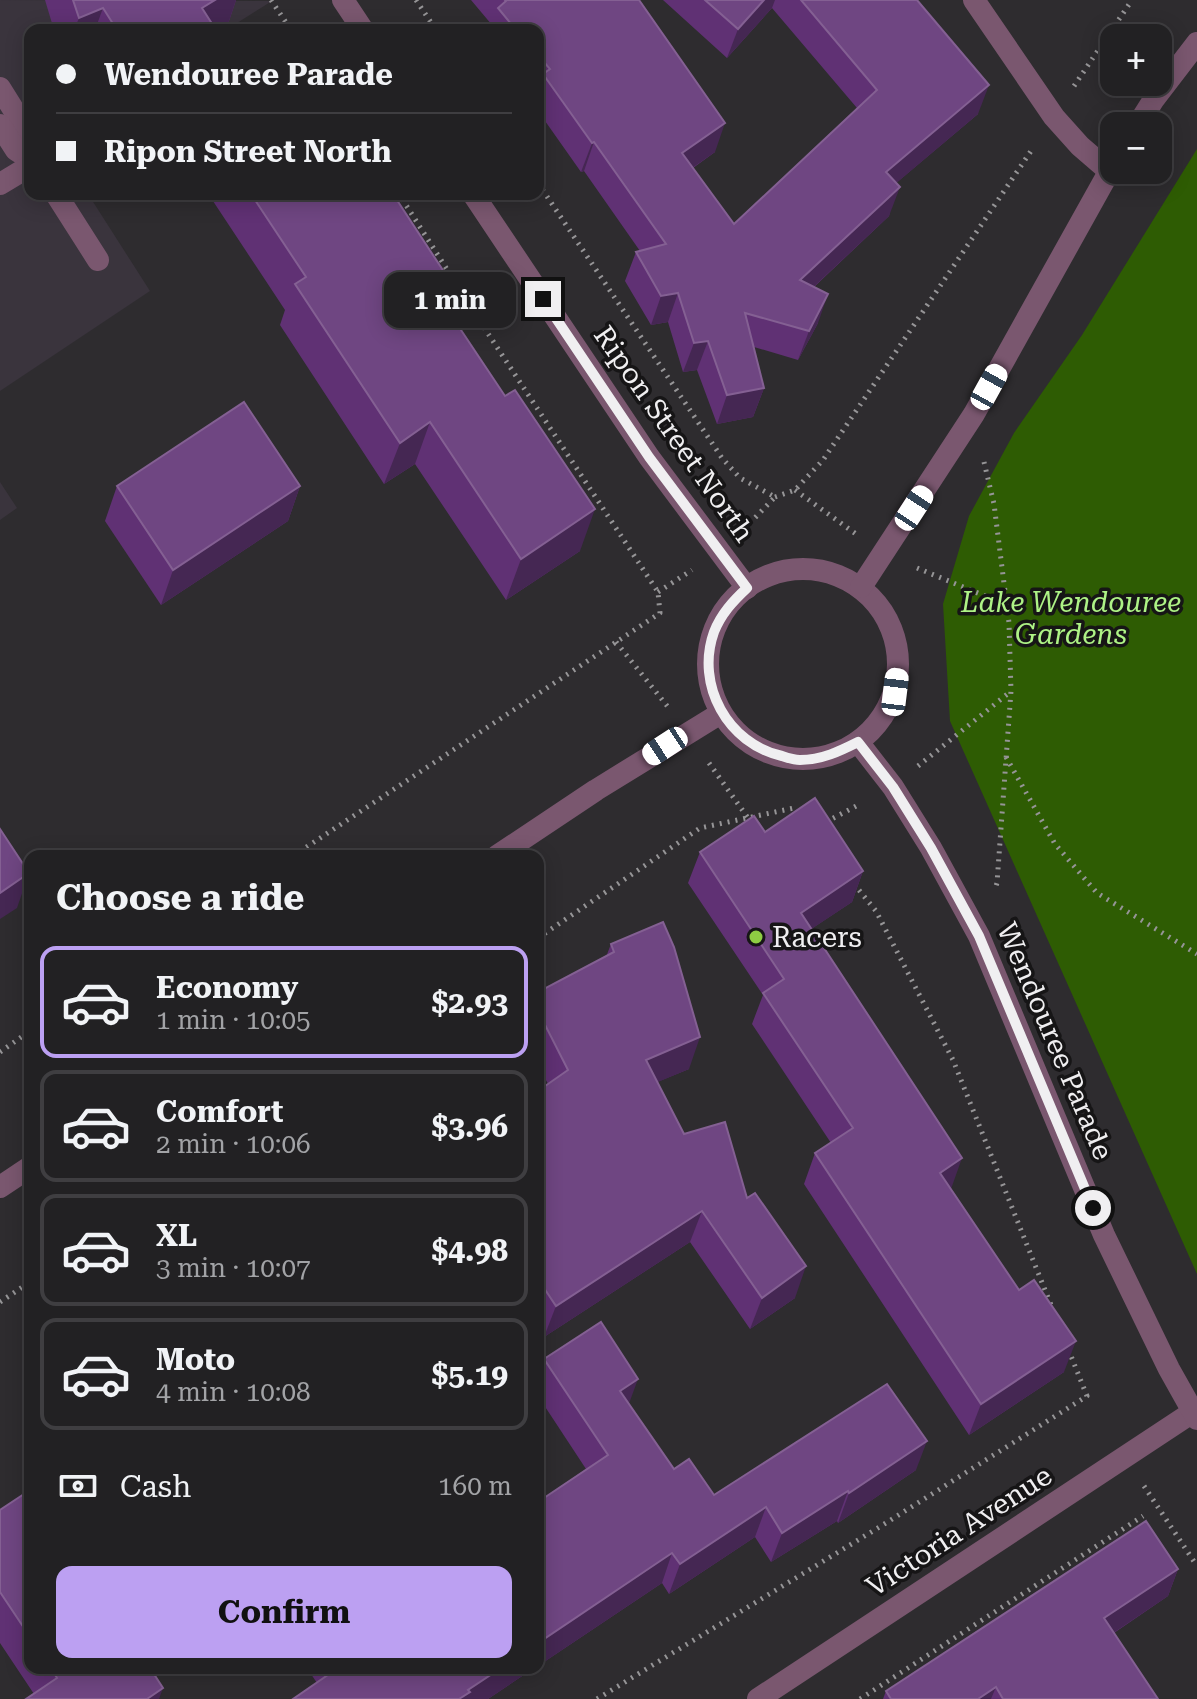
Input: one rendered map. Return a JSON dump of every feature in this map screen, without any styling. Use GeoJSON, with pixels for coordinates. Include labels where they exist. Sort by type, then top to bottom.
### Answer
{"type":"FeatureCollection","features":[{"type":"Feature","properties":{"kind":"street"},"geometry":{"type":"LineString","coordinates":[[343,0],[359,24]]}},
{"type":"Feature","properties":{"kind":"street"},"geometry":{"type":"LineString","coordinates":[[974,0],[1054,117],[1080,146],[1100,160]]}},
{"type":"Feature","properties":{"kind":"street"},"geometry":{"type":"LineString","coordinates":[[1146,112],[1197,43]]}},
{"type":"Feature","properties":{"kind":"street"},"geometry":{"type":"LineString","coordinates":[[0,88],[24,126]]}},
{"type":"Feature","properties":{"kind":"street"},"geometry":{"type":"LineString","coordinates":[[0,125],[16,150],[24,155]]}},
{"type":"Feature","properties":{"kind":"street"},"geometry":{"type":"LineString","coordinates":[[0,184],[24,170]]}},
{"type":"Feature","properties":{"kind":"street"},"geometry":{"type":"LineString","coordinates":[[861,587],[974,414],[1102,184]]}},
{"type":"Feature","properties":{"kind":"street"},"geometry":{"type":"LineString","coordinates":[[60,200],[98,260]]}},
{"type":"Feature","properties":{"kind":"street","name":"Ripon Street North"},"geometry":{"type":"LineString","coordinates":[[477,200],[649,457],[747,588]]}},
{"type":"Feature","properties":{"kind":"street"},"geometry":{"type":"LineString","coordinates":[[799,569],[827,572],[861,587],[877,603],[892,630],[899,660],[895,692],[880,720],[858,742],[830,756],[799,760],[768,753],[741,737],[721,713],[711,687],[709,659],[714,632],[727,607],[747,588],[772,575],[799,569]]}},
{"type":"Feature","properties":{"kind":"street"},"geometry":{"type":"LineString","coordinates":[[506,850],[721,713]]}},
{"type":"Feature","properties":{"kind":"street","name":"Wendouree Parade"},"geometry":{"type":"LineString","coordinates":[[858,742],[893,787],[931,848],[979,936],[1104,1235],[1169,1369],[1195,1415]]}},
{"type":"Feature","properties":{"kind":"street"},"geometry":{"type":"LineString","coordinates":[[0,1187],[24,1171]]}},
{"type":"Feature","properties":{"kind":"street","name":"Victoria Avenue"},"geometry":{"type":"LineString","coordinates":[[758,1699],[1195,1415]]}},
{"type":"Feature","properties":{"kind":"path"},"geometry":{"type":"LineString","coordinates":[[271,0],[287,24]]}},
{"type":"Feature","properties":{"kind":"path"},"geometry":{"type":"LineString","coordinates":[[416,0],[432,24]]}},
{"type":"Feature","properties":{"kind":"path"},"geometry":{"type":"LineString","coordinates":[[775,497],[795,490],[823,460],[1132,0]]}},
{"type":"Feature","properties":{"kind":"path"},"geometry":{"type":"LineString","coordinates":[[544,192],[722,458],[740,478]]}},
{"type":"Feature","properties":{"kind":"path"},"geometry":{"type":"LineString","coordinates":[[302,850],[660,613],[658,592],[403,200]]}},
{"type":"Feature","properties":{"kind":"path"},"geometry":{"type":"LineString","coordinates":[[974,414],[994,504],[1009,623],[1011,691],[997,883],[979,936]]}},
{"type":"Feature","properties":{"kind":"path"},"geometry":{"type":"LineString","coordinates":[[1006,757],[1055,844],[1097,893],[1197,954]]}},
{"type":"Feature","properties":{"kind":"path"},"geometry":{"type":"LineString","coordinates":[[544,934],[700,828],[794,808],[803,819]]}},
{"type":"Feature","properties":{"kind":"path"},"geometry":{"type":"LineString","coordinates":[[848,876],[876,911],[953,1060],[1052,1308]]}},
{"type":"Feature","properties":{"kind":"path"},"geometry":{"type":"LineString","coordinates":[[0,1052],[24,1035]]}},
{"type":"Feature","properties":{"kind":"path"},"geometry":{"type":"LineString","coordinates":[[0,1302],[24,1286]]}},
{"type":"Feature","properties":{"kind":"path"},"geometry":{"type":"LineString","coordinates":[[597,1699],[1087,1396],[1064,1338]]}},
{"type":"Feature","properties":{"kind":"path"},"geometry":{"type":"LineString","coordinates":[[1144,1485],[1197,1566]]}},
{"type":"Feature","properties":{"kind":"path"},"geometry":{"type":"LineString","coordinates":[[860,1699],[1143,1516]]}},
{"type":"Feature","properties":{"kind":"shaded area"},"geometry":{"type":"Polygon","coordinates":[[[0,0],[272,1],[236,24],[24,24],[24,200],[92,200],[150,291],[0,391],[0,0]]]}},
{"type":"Feature","properties":{"kind":"shaded area"},"geometry":{"type":"Polygon","coordinates":[[[0,482],[17,508],[0,520],[0,482]]]}},
{"type":"Feature","properties":{"kind":"green space","name":"Lake Wendouree Gardens"},"geometry":{"type":"Polygon","coordinates":[[[1197,149],[1197,1274],[950,721],[943,604],[969,516],[1014,433],[1082,335],[1197,149]]]}},
{"type":"Feature","properties":{"kind":"building"},"geometry":{"type":"Polygon","coordinates":[[[73,0],[215,0],[202,8],[212,24],[113,24],[103,8],[79,18],[73,0]]]}},
{"type":"Feature","properties":{"kind":"building"},"geometry":{"type":"Polygon","coordinates":[[[639,0],[725,123],[682,153],[734,224],[877,90],[801,0],[917,0],[989,85],[886,172],[900,187],[800,280],[828,294],[809,331],[745,313],[764,388],[727,395],[708,341],[694,343],[678,293],[661,296],[636,252],[666,244],[544,75],[550,69],[544,62],[544,24],[511,24],[498,8],[506,1],[639,0]]]}},
{"type":"Feature","properties":{"kind":"building"},"geometry":{"type":"Polygon","coordinates":[[[705,0],[764,0],[738,29],[705,0]]]}},
{"type":"Feature","properties":{"kind":"building"},"geometry":{"type":"Polygon","coordinates":[[[255,200],[397,200],[450,281],[435,291],[505,396],[515,390],[595,509],[521,559],[430,422],[400,443],[295,284],[306,277],[255,200]]]}},
{"type":"Feature","properties":{"kind":"building"},"geometry":{"type":"Polygon","coordinates":[[[244,402],[300,486],[173,570],[117,486],[244,402]]]}},
{"type":"Feature","properties":{"kind":"building"},"geometry":{"type":"Polygon","coordinates":[[[815,798],[863,871],[801,913],[962,1158],[940,1173],[1019,1290],[1034,1280],[1076,1341],[981,1404],[815,1153],[853,1128],[763,993],[784,979],[700,852],[754,816],[765,832],[815,798]]]}},
{"type":"Feature","properties":{"kind":"building"},"geometry":{"type":"Polygon","coordinates":[[[0,829],[24,865],[24,876],[0,893],[0,829]]]}},
{"type":"Feature","properties":{"kind":"building"},"geometry":{"type":"Polygon","coordinates":[[[663,922],[674,947],[700,1037],[646,1060],[684,1134],[725,1122],[747,1198],[755,1193],[806,1266],[762,1298],[702,1211],[556,1306],[544,1288],[544,1087],[568,1070],[544,1023],[544,989],[614,952],[611,944],[663,922]]]}},
{"type":"Feature","properties":{"kind":"building"},"geometry":{"type":"Polygon","coordinates":[[[601,1322],[638,1379],[620,1391],[674,1469],[689,1459],[714,1495],[887,1384],[927,1441],[782,1533],[766,1507],[680,1564],[672,1553],[544,1639],[544,1498],[608,1455],[544,1359],[601,1322]]]}},
{"type":"Feature","properties":{"kind":"building"},"geometry":{"type":"Polygon","coordinates":[[[24,1494],[24,1628],[0,1592],[0,1510],[24,1494]]]}},
{"type":"Feature","properties":{"kind":"building"},"geometry":{"type":"Polygon","coordinates":[[[1146,1521],[1178,1569],[1104,1618],[1158,1699],[1003,1699],[996,1687],[978,1699],[891,1699],[886,1691],[1146,1521]]]}},
{"type":"Feature","properties":{"kind":"building"},"geometry":{"type":"Polygon","coordinates":[[[55,1674],[154,1674],[163,1688],[147,1699],[26,1699],[57,1678],[55,1674]]]}},
{"type":"Feature","properties":{"kind":"building"},"geometry":{"type":"Polygon","coordinates":[[[329,1674],[492,1674],[459,1699],[293,1699],[329,1674]]]}},
{"type":"Feature","properties":{"kind":"place","name":"Racers"},"geometry":{"type":"Point","coordinates":[756,937]}},
{"type":"Feature","properties":{"kind":"route"},"geometry":{"type":"LineString","coordinates":[[543,299],[649,457],[747,588],[727,607],[714,632],[709,659],[711,687],[721,713],[741,737],[768,753],[799,760],[830,756],[858,742],[893,787],[931,848],[979,936],[1093,1208]]}}]}
